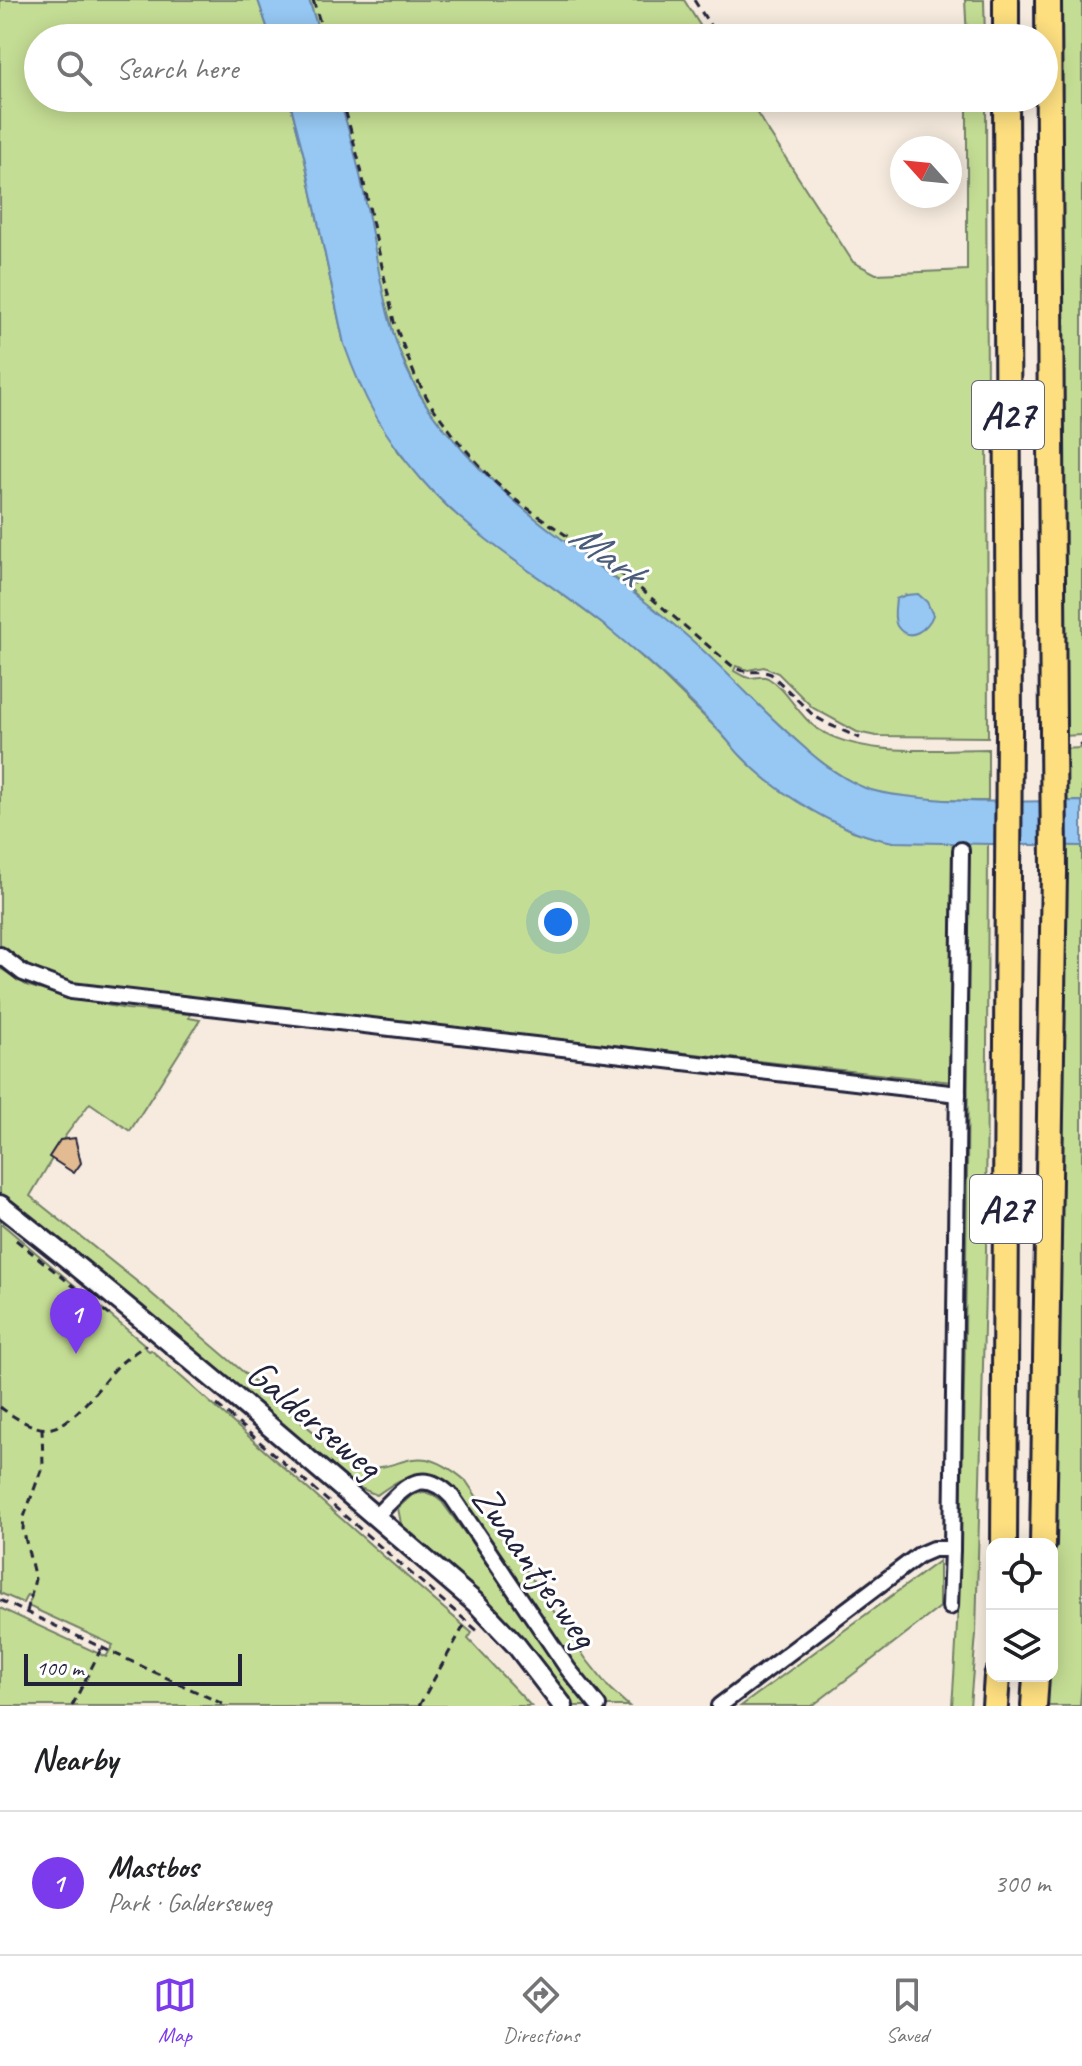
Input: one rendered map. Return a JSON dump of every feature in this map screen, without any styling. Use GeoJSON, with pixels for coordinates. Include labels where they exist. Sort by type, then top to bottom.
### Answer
{"type":"FeatureCollection","features":[{"type":"Feature","properties":{"kind":"highway"},"geometry":{"type":"LineString","coordinates":[[1006,0],[1006,24]]}},
{"type":"Feature","properties":{"kind":"highway","name":"A27"},"geometry":{"type":"LineString","coordinates":[[1048,0],[1048,24]]}},
{"type":"Feature","properties":{"kind":"highway","name":"A27"},"geometry":{"type":"LineString","coordinates":[[1004,1538],[1009,732],[1006,112]]}},
{"type":"Feature","properties":{"kind":"highway","name":"A27"},"geometry":{"type":"LineString","coordinates":[[1043,1538],[1054,871],[1049,112]]}},
{"type":"Feature","properties":{"kind":"highway"},"geometry":{"type":"LineString","coordinates":[[995,1706],[997,1682]]}},
{"type":"Feature","properties":{"kind":"highway"},"geometry":{"type":"LineString","coordinates":[[1034,1706],[1036,1682]]}},
{"type":"Feature","properties":{"kind":"street"},"geometry":{"type":"LineString","coordinates":[[950,1607],[961,850]]}},
{"type":"Feature","properties":{"kind":"street"},"geometry":{"type":"LineString","coordinates":[[0,955],[23,973],[71,991],[958,1094]]}},
{"type":"Feature","properties":{"kind":"street","name":"Galderseweg"},"geometry":{"type":"LineString","coordinates":[[0,1205],[130,1309],[477,1604],[516,1645],[563,1706]]}},
{"type":"Feature","properties":{"kind":"street","name":"Zwaantjesweg"},"geometry":{"type":"LineString","coordinates":[[376,1516],[407,1486],[432,1481],[443,1488],[568,1669],[598,1706]]}},
{"type":"Feature","properties":{"kind":"street"},"geometry":{"type":"LineString","coordinates":[[719,1706],[919,1555],[933,1549],[952,1549]]}},
{"type":"Feature","properties":{"kind":"path"},"geometry":{"type":"LineString","coordinates":[[313,0],[321,24]]}},
{"type":"Feature","properties":{"kind":"path"},"geometry":{"type":"LineString","coordinates":[[694,0],[709,24]]}},
{"type":"Feature","properties":{"kind":"path"},"geometry":{"type":"LineString","coordinates":[[346,112],[394,322],[415,376],[431,405],[458,441],[513,498],[631,581],[737,670],[771,674],[814,716],[860,738]]}},
{"type":"Feature","properties":{"kind":"path"},"geometry":{"type":"LineString","coordinates":[[11,1236],[113,1318]]}},
{"type":"Feature","properties":{"kind":"path"},"geometry":{"type":"LineString","coordinates":[[0,1407],[16,1420],[42,1428],[54,1428],[67,1420],[120,1364],[146,1345]]}},
{"type":"Feature","properties":{"kind":"path","name":"Galderseweg"},"geometry":{"type":"LineString","coordinates":[[218,1406],[487,1640]]}},
{"type":"Feature","properties":{"kind":"path"},"geometry":{"type":"LineString","coordinates":[[27,1612],[35,1579],[23,1529],[24,1517],[43,1465],[42,1428]]}},
{"type":"Feature","properties":{"kind":"path"},"geometry":{"type":"LineString","coordinates":[[0,1600],[227,1706]]}},
{"type":"Feature","properties":{"kind":"path"},"geometry":{"type":"LineString","coordinates":[[419,1706],[466,1622]]}},
{"type":"Feature","properties":{"kind":"path"},"geometry":{"type":"LineString","coordinates":[[72,1706],[102,1648]]}},
{"type":"Feature","properties":{"kind":"green space"},"geometry":{"type":"Polygon","coordinates":[[[0,0],[258,0],[266,24],[24,24],[24,112],[293,112],[344,344],[398,451],[424,482],[476,531],[615,633],[774,785],[819,814],[853,831],[894,842],[953,842],[952,1082],[123,992],[59,978],[29,967],[0,950],[0,0]]]}},
{"type":"Feature","properties":{"kind":"green space"},"geometry":{"type":"Polygon","coordinates":[[[309,0],[684,0],[699,24],[317,24],[309,0]]]}},
{"type":"Feature","properties":{"kind":"green space"},"geometry":{"type":"Polygon","coordinates":[[[965,0],[984,0],[985,24],[966,24],[965,0]]]}},
{"type":"Feature","properties":{"kind":"green space"},"geometry":{"type":"Polygon","coordinates":[[[1057,0],[1082,0],[1082,735],[1061,736],[1058,24],[1057,0]]]}},
{"type":"Feature","properties":{"kind":"green space"},"geometry":{"type":"Polygon","coordinates":[[[343,112],[756,112],[853,262],[876,274],[967,270],[967,112],[986,112],[988,737],[876,736],[857,732],[813,708],[778,673],[764,667],[748,670],[736,666],[734,671],[748,678],[768,678],[781,688],[815,727],[853,744],[898,750],[988,749],[988,801],[891,795],[864,788],[837,773],[811,754],[633,591],[517,505],[460,448],[432,414],[414,384],[396,343],[343,112]]]}},
{"type":"Feature","properties":{"kind":"green space"},"geometry":{"type":"Polygon","coordinates":[[[1082,748],[1082,801],[1061,801],[1061,749],[1082,748]]]}},
{"type":"Feature","properties":{"kind":"green space"},"geometry":{"type":"Polygon","coordinates":[[[969,843],[988,843],[986,1250],[976,1634],[970,1706],[952,1706],[963,1424],[969,843]]]}},
{"type":"Feature","properties":{"kind":"green space"},"geometry":{"type":"Polygon","coordinates":[[[1061,845],[1082,846],[1080,1706],[1043,1706],[1045,1682],[1058,1682],[1058,1538],[1052,1538],[1061,845]]]}},
{"type":"Feature","properties":{"kind":"green space"},"geometry":{"type":"Polygon","coordinates":[[[0,968],[26,985],[68,998],[127,1009],[190,1014],[189,1018],[200,1020],[130,1131],[90,1103],[66,1135],[30,1196],[145,1288],[357,1469],[423,1459],[449,1468],[466,1481],[586,1659],[610,1689],[629,1706],[604,1706],[428,1475],[401,1480],[377,1495],[348,1483],[135,1301],[15,1206],[2,1224],[151,1350],[472,1633],[468,1639],[531,1706],[0,1706],[0,1608],[106,1657],[113,1645],[28,1606],[32,1596],[27,1595],[23,1603],[0,1593],[0,968]]]}},
{"type":"Feature","properties":{"kind":"green space"},"geometry":{"type":"Polygon","coordinates":[[[424,1492],[442,1502],[570,1684],[590,1706],[571,1706],[402,1529],[398,1508],[412,1495],[424,1492]]]}},
{"type":"Feature","properties":{"kind":"green space"},"geometry":{"type":"Polygon","coordinates":[[[939,1561],[939,1608],[812,1706],[741,1706],[939,1561]]]}},
{"type":"Feature","properties":{"kind":"water"},"geometry":{"type":"Polygon","coordinates":[[[258,0],[309,0],[317,24],[266,24],[258,0]]]}},
{"type":"Feature","properties":{"kind":"water"},"geometry":{"type":"Polygon","coordinates":[[[293,112],[343,112],[389,318],[404,363],[434,416],[503,491],[687,636],[796,740],[844,777],[877,792],[934,799],[1082,801],[1082,846],[894,842],[833,822],[792,798],[756,771],[694,705],[629,646],[491,543],[444,503],[422,480],[386,432],[351,364],[344,344],[293,112]]]}},
{"type":"Feature","properties":{"kind":"water"},"geometry":{"type":"Polygon","coordinates":[[[918,594],[927,602],[933,615],[923,629],[907,634],[896,623],[896,599],[918,594]]]}},
{"type":"Feature","properties":{"kind":"building"},"geometry":{"type":"Polygon","coordinates":[[[75,1138],[81,1163],[74,1173],[49,1157],[60,1140],[75,1138]]]}},
{"type":"Feature","properties":{"kind":"place","name":"Mastbos"},"geometry":{"type":"Point","coordinates":[76,1354]}},
{"type":"Feature","properties":{"kind":"water label","name":"Mark"},"geometry":{"type":"Point","coordinates":[608,552]}}]}
